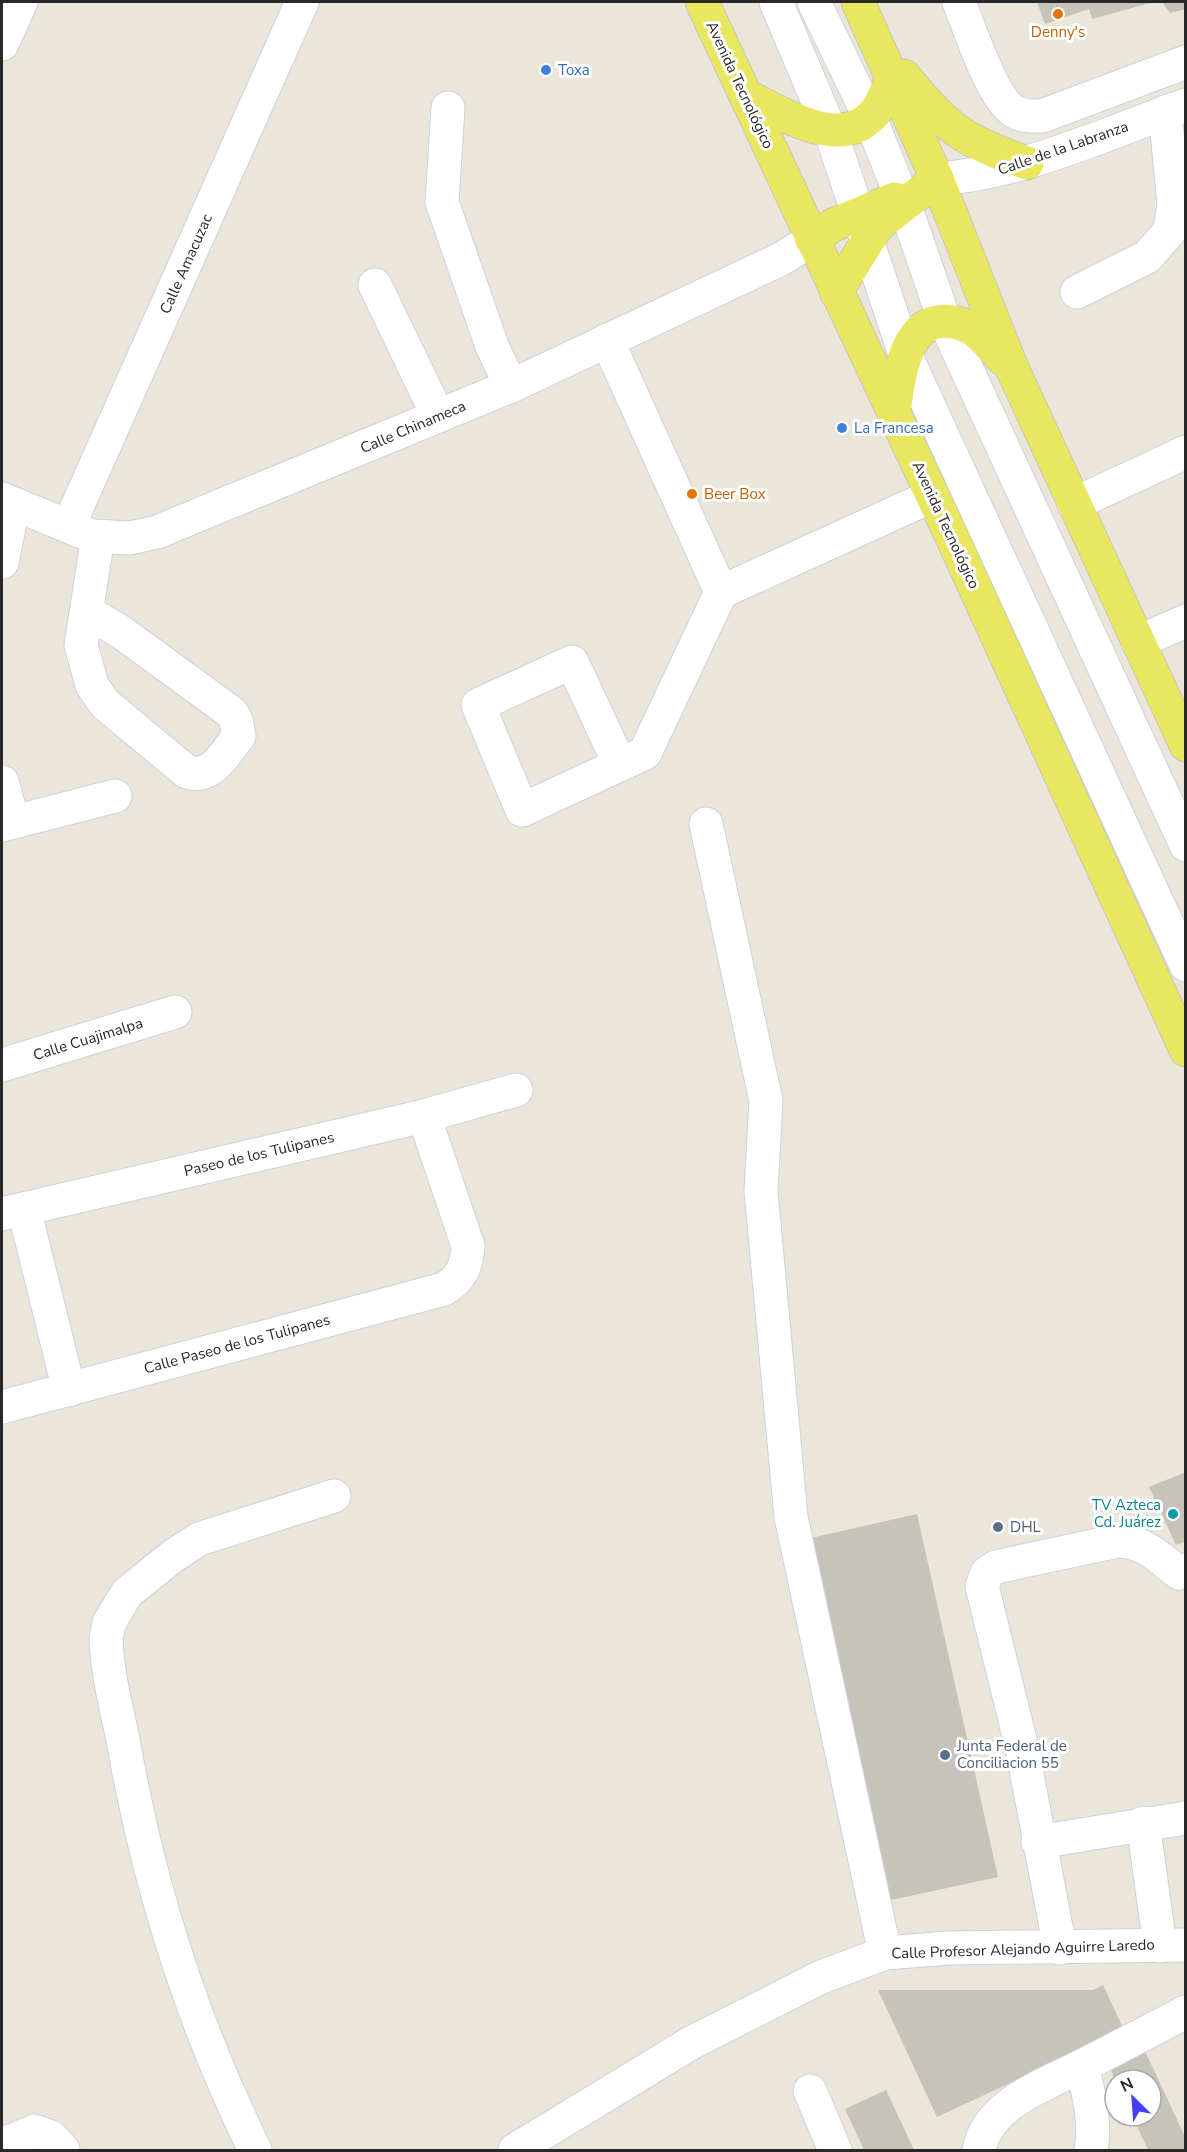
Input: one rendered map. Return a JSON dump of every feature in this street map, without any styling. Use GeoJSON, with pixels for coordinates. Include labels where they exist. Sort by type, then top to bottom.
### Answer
{"type":"FeatureCollection","features":[{"type":"Feature","properties":{"kind":"main road","name":"Avenida Tecnológico"},"geometry":{"type":"LineString","coordinates":[[702,2],[894,413],[1185,1050]]}},
{"type":"Feature","properties":{"kind":"main road"},"geometry":{"type":"LineString","coordinates":[[858,2],[937,179],[1011,366],[1185,745]]}},
{"type":"Feature","properties":{"kind":"main road"},"geometry":{"type":"LineString","coordinates":[[877,42],[932,110],[957,133],[987,149],[1027,163]]}},
{"type":"Feature","properties":{"kind":"main road"},"geometry":{"type":"LineString","coordinates":[[746,96],[812,127],[848,130],[870,117],[878,109],[892,78]]}},
{"type":"Feature","properties":{"kind":"main road"},"geometry":{"type":"LineString","coordinates":[[812,240],[833,225],[862,227],[887,215],[903,199],[937,179]]}},
{"type":"Feature","properties":{"kind":"main road"},"geometry":{"type":"LineString","coordinates":[[836,292],[862,227]]}},
{"type":"Feature","properties":{"kind":"main road"},"geometry":{"type":"LineString","coordinates":[[894,413],[904,354],[920,331],[938,321],[971,328],[1011,366]]}},
{"type":"Feature","properties":{"kind":"street"},"geometry":{"type":"LineString","coordinates":[[2,44],[21,2]]}},
{"type":"Feature","properties":{"kind":"street","name":"Calle Amacuzac"},"geometry":{"type":"LineString","coordinates":[[87,612],[122,632],[232,713],[236,720],[238,736],[208,772],[195,774],[187,772],[105,704],[92,685],[81,645],[87,612],[83,531],[302,2]]}},
{"type":"Feature","properties":{"kind":"street"},"geometry":{"type":"LineString","coordinates":[[776,2],[830,130],[904,354],[1185,965]]}},
{"type":"Feature","properties":{"kind":"street"},"geometry":{"type":"LineString","coordinates":[[814,2],[870,117],[903,199],[945,322],[1185,845]]}},
{"type":"Feature","properties":{"kind":"street"},"geometry":{"type":"LineString","coordinates":[[959,2],[999,98],[1013,112],[1022,115],[1042,116],[1185,62]]}},
{"type":"Feature","properties":{"kind":"street"},"geometry":{"type":"LineString","coordinates":[[448,108],[442,202],[492,345],[511,386]]}},
{"type":"Feature","properties":{"kind":"street"},"geometry":{"type":"LineString","coordinates":[[1077,292],[1147,257],[1170,231],[1174,204],[1175,108]]}},
{"type":"Feature","properties":{"kind":"street","name":"Calle de la Labranza"},"geometry":{"type":"LineString","coordinates":[[937,179],[988,174],[1027,163],[1175,108]]}},
{"type":"Feature","properties":{"kind":"street","name":"Calle Chinameca"},"geometry":{"type":"LineString","coordinates":[[7,503],[83,531],[130,538],[157,532],[511,386],[780,259],[812,240]]}},
{"type":"Feature","properties":{"kind":"street"},"geometry":{"type":"LineString","coordinates":[[375,285],[438,416]]}},
{"type":"Feature","properties":{"kind":"street"},"geometry":{"type":"LineString","coordinates":[[607,340],[721,591]]}},
{"type":"Feature","properties":{"kind":"street"},"geometry":{"type":"LineString","coordinates":[[1074,504],[1185,452]]}},
{"type":"Feature","properties":{"kind":"street"},"geometry":{"type":"LineString","coordinates":[[620,765],[572,662],[478,705],[522,810],[620,765],[645,753],[721,591],[932,496]]}},
{"type":"Feature","properties":{"kind":"street"},"geometry":{"type":"LineString","coordinates":[[2,562],[7,503]]}},
{"type":"Feature","properties":{"kind":"street"},"geometry":{"type":"LineString","coordinates":[[1138,642],[1185,621]]}},
{"type":"Feature","properties":{"kind":"street"},"geometry":{"type":"LineString","coordinates":[[2,782],[7,824],[115,796]]}},
{"type":"Feature","properties":{"kind":"street"},"geometry":{"type":"LineString","coordinates":[[706,824],[766,1101],[761,1191],[791,1517],[885,1953]]}},
{"type":"Feature","properties":{"kind":"street","name":"Calle Cuajimalpa"},"geometry":{"type":"LineString","coordinates":[[2,1065],[175,1012]]}},
{"type":"Feature","properties":{"kind":"street","name":"Paseo de los Tulipanes"},"geometry":{"type":"LineString","coordinates":[[13,1211],[424,1116],[516,1090]]}},
{"type":"Feature","properties":{"kind":"street","name":"Calle Paseo de los Tulipanes"},"geometry":{"type":"LineString","coordinates":[[2,1407],[444,1289],[454,1283],[465,1269],[468,1246],[424,1116]]}},
{"type":"Feature","properties":{"kind":"street"},"geometry":{"type":"LineString","coordinates":[[13,1211],[69,1390]]}},
{"type":"Feature","properties":{"kind":"street"},"geometry":{"type":"LineString","coordinates":[[255,2151],[230,2099],[174,1954],[136,1814],[106,1638],[109,1623],[127,1593],[199,1539],[334,1496]]}},
{"type":"Feature","properties":{"kind":"street"},"geometry":{"type":"LineString","coordinates":[[1060,1948],[1038,1842],[1022,1748],[982,1586],[983,1579],[996,1567],[1117,1541],[1133,1541],[1144,1546],[1183,1575]]}},
{"type":"Feature","properties":{"kind":"street"},"geometry":{"type":"LineString","coordinates":[[1038,1842],[1143,1823],[1185,1818]]}},
{"type":"Feature","properties":{"kind":"street"},"geometry":{"type":"LineString","coordinates":[[1143,1823],[1173,1945]]}},
{"type":"Feature","properties":{"kind":"street","name":"Calle Profesor Alejando Aguirre Laredo"},"geometry":{"type":"LineString","coordinates":[[515,2151],[691,2043],[819,1978],[885,1953],[948,1948],[1173,1945]]}},
{"type":"Feature","properties":{"kind":"street"},"geometry":{"type":"LineString","coordinates":[[979,2151],[987,2129],[1003,2110],[1035,2089],[1185,2012]]}},
{"type":"Feature","properties":{"kind":"street"},"geometry":{"type":"LineString","coordinates":[[1082,2066],[1091,2100],[1093,2137],[1091,2151]]}},
{"type":"Feature","properties":{"kind":"street"},"geometry":{"type":"LineString","coordinates":[[810,2091],[835,2151]]}},
{"type":"Feature","properties":{"kind":"street"},"geometry":{"type":"LineString","coordinates":[[2,2145],[34,2131],[51,2137],[63,2151]]}},
{"type":"Feature","properties":{"kind":"building","name":"Denny's"},"geometry":{"type":"Polygon","coordinates":[[[1037,2],[1154,2],[1092,19],[1089,9],[1045,24],[1037,2]]]}},
{"type":"Feature","properties":{"kind":"building"},"geometry":{"type":"Polygon","coordinates":[[[1162,2],[1186,2],[1186,9],[1170,13],[1162,2]]]}},
{"type":"Feature","properties":{"kind":"building","name":"TV Azteca Cd. Juárez"},"geometry":{"type":"Polygon","coordinates":[[[1186,1472],[1186,1541],[1176,1545],[1149,1487],[1186,1472]]]}},
{"type":"Feature","properties":{"kind":"building"},"geometry":{"type":"Polygon","coordinates":[[[917,1514],[998,1877],[891,1900],[811,1538],[917,1514]]]}},
{"type":"Feature","properties":{"kind":"building"},"geometry":{"type":"Polygon","coordinates":[[[1103,1985],[1124,2030],[937,2117],[878,1990],[1093,1990],[1103,1985]]]}},
{"type":"Feature","properties":{"kind":"building"},"geometry":{"type":"Polygon","coordinates":[[[1145,2051],[1153,2068],[1110,2068],[1145,2051]]]}},
{"type":"Feature","properties":{"kind":"building"},"geometry":{"type":"Polygon","coordinates":[[[886,2090],[914,2150],[864,2150],[845,2109],[886,2090]]]}},
{"type":"Feature","properties":{"kind":"building"},"geometry":{"type":"Polygon","coordinates":[[[1163,2090],[1186,2139],[1186,2150],[1148,2150],[1138,2128],[1163,2128],[1163,2090]]]}},
{"type":"Feature","properties":{"kind":"place","name":"Denny's"},"geometry":{"type":"Point","coordinates":[1058,14]}},
{"type":"Feature","properties":{"kind":"place","name":"Toxa"},"geometry":{"type":"Point","coordinates":[546,70]}},
{"type":"Feature","properties":{"kind":"place","name":"La Francesa"},"geometry":{"type":"Point","coordinates":[842,428]}},
{"type":"Feature","properties":{"kind":"place","name":"Beer Box"},"geometry":{"type":"Point","coordinates":[692,494]}},
{"type":"Feature","properties":{"kind":"place","name":"TV Azteca Cd. Juárez"},"geometry":{"type":"Point","coordinates":[1173,1514]}},
{"type":"Feature","properties":{"kind":"place","name":"DHL"},"geometry":{"type":"Point","coordinates":[998,1527]}},
{"type":"Feature","properties":{"kind":"place","name":"Junta Federal de Conciliacion 55"},"geometry":{"type":"Point","coordinates":[945,1755]}}]}
